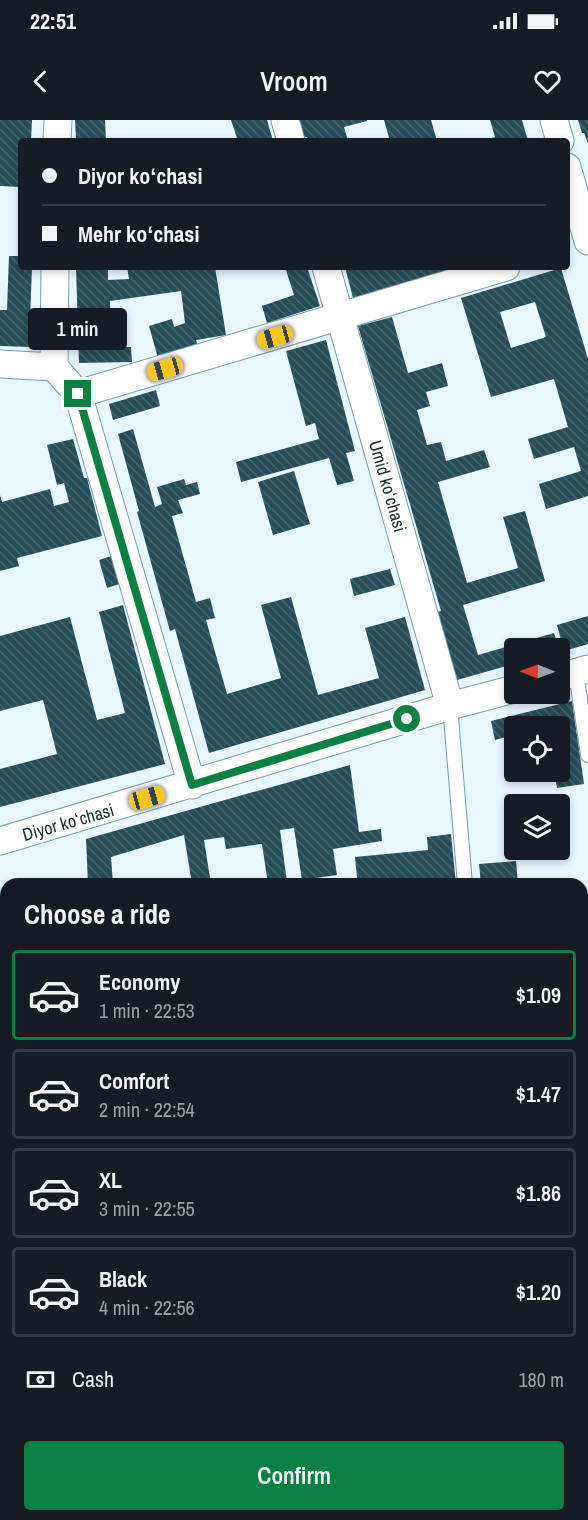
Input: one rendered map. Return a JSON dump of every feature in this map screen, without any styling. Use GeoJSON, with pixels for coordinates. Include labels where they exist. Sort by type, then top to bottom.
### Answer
{"type":"FeatureCollection","features":[{"type":"Feature","properties":{"kind":"street"},"geometry":{"type":"LineString","coordinates":[[57,138],[58,120]]}},
{"type":"Feature","properties":{"kind":"street"},"geometry":{"type":"LineString","coordinates":[[285,120],[290,138]]}},
{"type":"Feature","properties":{"kind":"street"},"geometry":{"type":"LineString","coordinates":[[554,120],[559,138]]}},
{"type":"Feature","properties":{"kind":"street"},"geometry":{"type":"LineString","coordinates":[[570,178],[588,242],[570,248]]}},
{"type":"Feature","properties":{"kind":"street"},"geometry":{"type":"LineString","coordinates":[[55,270],[54,367],[78,394],[192,785]]}},
{"type":"Feature","properties":{"kind":"street","name":"Umid koʻchasi"},"geometry":{"type":"LineString","coordinates":[[327,270],[450,706]]}},
{"type":"Feature","properties":{"kind":"street"},"geometry":{"type":"LineString","coordinates":[[78,394],[496,270]]}},
{"type":"Feature","properties":{"kind":"street"},"geometry":{"type":"LineString","coordinates":[[0,364],[54,367]]}},
{"type":"Feature","properties":{"kind":"street","name":"Diyor koʻchasi"},"geometry":{"type":"LineString","coordinates":[[0,841],[504,692]]}},
{"type":"Feature","properties":{"kind":"lane"},"geometry":{"type":"LineString","coordinates":[[574,673],[588,755]]}},
{"type":"Feature","properties":{"kind":"lane"},"geometry":{"type":"LineString","coordinates":[[450,706],[464,878]]}},
{"type":"Feature","properties":{"kind":"building"},"geometry":{"type":"Polygon","coordinates":[[[0,120],[32,120],[31,138],[18,138],[18,187],[0,186],[0,120]]]}},
{"type":"Feature","properties":{"kind":"building"},"geometry":{"type":"Polygon","coordinates":[[[75,120],[105,120],[106,138],[76,138],[75,120]]]}},
{"type":"Feature","properties":{"kind":"building"},"geometry":{"type":"Polygon","coordinates":[[[231,120],[267,120],[272,138],[237,138],[231,120]]]}},
{"type":"Feature","properties":{"kind":"building"},"geometry":{"type":"Polygon","coordinates":[[[298,120],[367,120],[344,127],[347,138],[303,138],[298,120]]]}},
{"type":"Feature","properties":{"kind":"building"},"geometry":{"type":"Polygon","coordinates":[[[384,120],[431,120],[436,138],[389,138],[384,120]]]}},
{"type":"Feature","properties":{"kind":"building"},"geometry":{"type":"Polygon","coordinates":[[[490,120],[522,120],[527,138],[492,138],[495,137],[490,120]]]}},
{"type":"Feature","properties":{"kind":"building"},"geometry":{"type":"Polygon","coordinates":[[[578,120],[588,120],[588,143],[582,133],[578,120]]]}},
{"type":"Feature","properties":{"kind":"building"},"geometry":{"type":"Polygon","coordinates":[[[9,256],[18,256],[18,270],[32,270],[29,347],[0,346],[0,310],[7,310],[9,256]]]}},
{"type":"Feature","properties":{"kind":"building"},"geometry":{"type":"Polygon","coordinates":[[[76,270],[108,270],[108,280],[129,279],[128,270],[215,270],[226,335],[196,340],[198,346],[158,358],[149,326],[172,319],[174,327],[185,323],[181,291],[110,301],[111,347],[131,347],[132,362],[79,363],[76,270]]]}},
{"type":"Feature","properties":{"kind":"building"},"geometry":{"type":"Polygon","coordinates":[[[286,270],[308,270],[320,306],[267,323],[262,306],[294,295],[286,270]]]}},
{"type":"Feature","properties":{"kind":"building"},"geometry":{"type":"Polygon","coordinates":[[[346,270],[453,270],[353,298],[346,270]]]}},
{"type":"Feature","properties":{"kind":"building"},"geometry":{"type":"Polygon","coordinates":[[[554,270],[562,270],[588,359],[588,496],[546,509],[539,484],[581,471],[574,447],[534,459],[528,439],[568,427],[554,379],[491,397],[461,298],[554,270]],[[535,302],[500,312],[511,348],[546,337],[535,302]]]}},
{"type":"Feature","properties":{"kind":"building"},"geometry":{"type":"Polygon","coordinates":[[[392,317],[408,373],[442,363],[448,386],[426,392],[430,406],[417,410],[427,445],[441,442],[446,461],[484,450],[490,467],[438,482],[467,583],[518,568],[503,517],[525,511],[545,581],[463,605],[478,655],[504,647],[504,667],[457,680],[437,612],[441,611],[358,326],[392,317]]]}},
{"type":"Feature","properties":{"kind":"building"},"geometry":{"type":"Polygon","coordinates":[[[326,340],[355,451],[346,453],[354,481],[337,485],[329,458],[241,482],[236,462],[319,439],[315,423],[306,426],[286,351],[326,340]]]}},
{"type":"Feature","properties":{"kind":"building"},"geometry":{"type":"Polygon","coordinates":[[[156,390],[160,406],[113,420],[109,404],[156,390]]]}},
{"type":"Feature","properties":{"kind":"building"},"geometry":{"type":"Polygon","coordinates":[[[133,429],[155,507],[162,504],[157,487],[184,479],[186,485],[197,482],[200,494],[178,500],[183,513],[172,516],[196,602],[210,598],[215,618],[206,620],[227,694],[281,678],[261,605],[291,597],[318,695],[379,678],[365,628],[405,617],[425,690],[209,753],[175,629],[170,631],[118,434],[133,429]]]}},
{"type":"Feature","properties":{"kind":"building"},"geometry":{"type":"Polygon","coordinates":[[[73,439],[84,478],[87,478],[102,536],[17,558],[19,566],[0,571],[0,495],[2,502],[50,489],[54,506],[69,502],[64,483],[57,485],[47,445],[73,439]]]}},
{"type":"Feature","properties":{"kind":"building"},"geometry":{"type":"Polygon","coordinates":[[[294,471],[310,524],[273,535],[258,482],[294,471]]]}},
{"type":"Feature","properties":{"kind":"building"},"geometry":{"type":"Polygon","coordinates":[[[118,554],[126,582],[107,588],[99,560],[118,554]]]}},
{"type":"Feature","properties":{"kind":"building"},"geometry":{"type":"Polygon","coordinates":[[[390,569],[395,585],[354,596],[350,579],[390,569]]]}},
{"type":"Feature","properties":{"kind":"building"},"geometry":{"type":"Polygon","coordinates":[[[123,605],[165,764],[0,807],[0,769],[57,754],[43,700],[0,711],[0,636],[70,617],[97,720],[125,713],[99,612],[123,605]]]}},
{"type":"Feature","properties":{"kind":"building"},"geometry":{"type":"Polygon","coordinates":[[[588,616],[588,644],[570,649],[570,638],[560,638],[557,625],[588,616]]]}},
{"type":"Feature","properties":{"kind":"building"},"geometry":{"type":"Polygon","coordinates":[[[554,633],[556,638],[537,638],[554,633]]]}},
{"type":"Feature","properties":{"kind":"building"},"geometry":{"type":"Polygon","coordinates":[[[572,701],[584,784],[557,788],[556,782],[570,782],[570,716],[511,716],[560,704],[570,704],[572,701]]]}},
{"type":"Feature","properties":{"kind":"building"},"geometry":{"type":"Polygon","coordinates":[[[504,718],[504,738],[495,740],[491,721],[504,718]]]}},
{"type":"Feature","properties":{"kind":"building"},"geometry":{"type":"Polygon","coordinates":[[[350,765],[359,832],[381,829],[382,841],[333,849],[337,875],[302,878],[294,828],[280,830],[286,878],[267,878],[262,844],[226,849],[224,837],[204,840],[210,878],[191,878],[184,835],[111,857],[113,878],[88,878],[86,839],[350,765]]]}},
{"type":"Feature","properties":{"kind":"building"},"geometry":{"type":"Polygon","coordinates":[[[451,834],[455,878],[357,878],[355,857],[428,850],[427,837],[451,834]]]}},
{"type":"Feature","properties":{"kind":"building"},"geometry":{"type":"Polygon","coordinates":[[[516,861],[517,878],[480,878],[479,864],[516,861]]]}},
{"type":"Feature","properties":{"kind":"route"},"geometry":{"type":"LineString","coordinates":[[78,394],[192,785],[407,719]]}}]}
